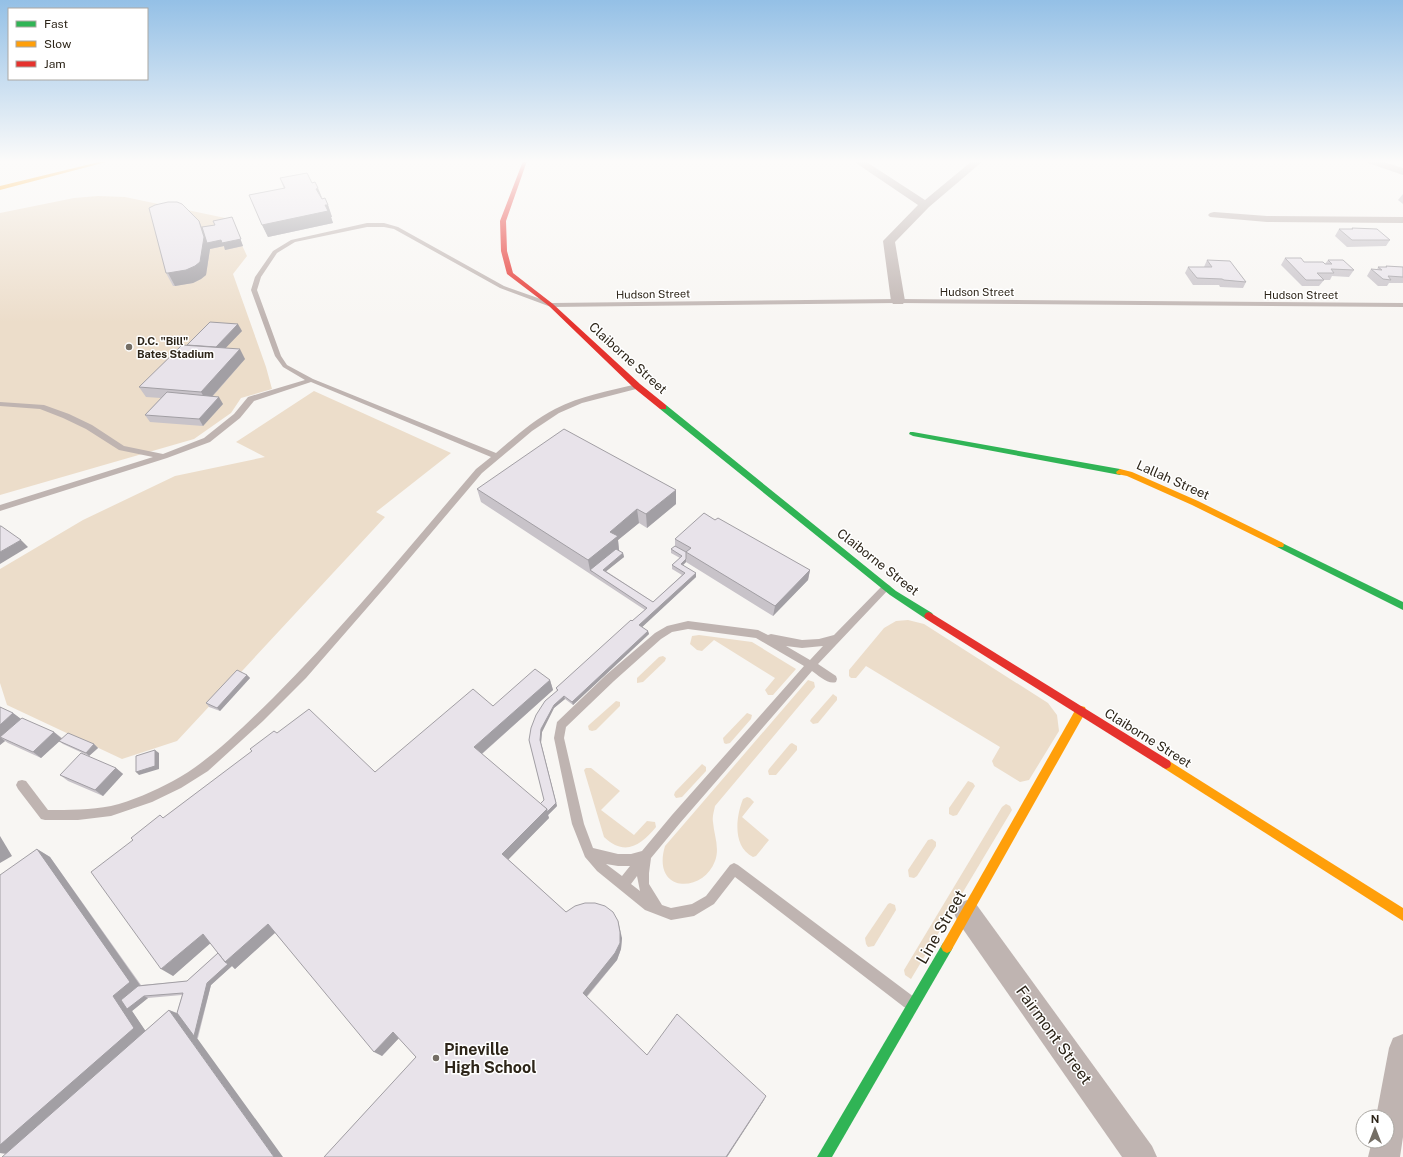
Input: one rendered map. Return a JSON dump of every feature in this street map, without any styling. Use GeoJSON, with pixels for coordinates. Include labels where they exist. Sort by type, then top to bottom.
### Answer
{"type":"FeatureCollection","features":[{"type":"Feature","properties":{"kind":"main road","name":"Claiborne Street"},"geometry":{"type":"LineString","coordinates":[[505,215],[503,221],[504,251],[510,274],[551,305],[637,386],[893,593],[1081,710],[1403,915]]}},
{"type":"Feature","properties":{"kind":"main road","name":"Lallah Street"},"geometry":{"type":"LineString","coordinates":[[913,434],[1129,474],[1195,503],[1403,606]]}},
{"type":"Feature","properties":{"kind":"main road","name":"Line Street"},"geometry":{"type":"LineString","coordinates":[[824,1157],[967,913],[1081,710]]}},
{"type":"Feature","properties":{"kind":"street"},"geometry":{"type":"LineString","coordinates":[[898,302],[889,241],[915,215]]}},
{"type":"Feature","properties":{"kind":"street"},"geometry":{"type":"LineString","coordinates":[[1214,215],[1267,220],[1403,220]]}},
{"type":"Feature","properties":{"kind":"street","name":"Fairmont Street"},"geometry":{"type":"LineString","coordinates":[[967,913],[1142,1157]]}},
{"type":"Feature","properties":{"kind":"street"},"geometry":{"type":"LineString","coordinates":[[1393,1109],[1403,1048]]}},
{"type":"Feature","properties":{"kind":"lane"},"geometry":{"type":"LineString","coordinates":[[496,456],[311,380],[285,366],[278,356],[254,290],[258,277],[275,252],[293,241],[367,225],[384,225],[396,228],[414,237],[502,287],[551,305]]}},
{"type":"Feature","properties":{"kind":"lane","name":"Hudson Street"},"geometry":{"type":"LineString","coordinates":[[551,305],[898,302],[1403,305]]}},
{"type":"Feature","properties":{"kind":"lane"},"geometry":{"type":"LineString","coordinates":[[0,508],[164,456],[207,440],[237,416],[251,399],[311,380]]}},
{"type":"Feature","properties":{"kind":"lane"},"geometry":{"type":"LineString","coordinates":[[22,785],[45,815],[78,815],[111,811],[148,798],[177,784],[204,767],[259,718],[302,675],[384,583],[479,471],[496,456],[529,429],[556,411],[579,401],[637,386]]}},
{"type":"Feature","properties":{"kind":"lane"},"geometry":{"type":"LineString","coordinates":[[0,404],[41,407],[90,427],[122,448],[164,456]]}},
{"type":"Feature","properties":{"kind":"lane"},"geometry":{"type":"LineString","coordinates":[[623,884],[676,819],[811,665],[886,587]]}},
{"type":"Feature","properties":{"kind":"lane"},"geometry":{"type":"LineString","coordinates":[[838,637],[827,642],[808,644],[783,642],[758,634],[688,625],[670,629],[652,641],[562,725],[559,738],[578,824],[589,853],[601,867],[649,906],[671,914],[694,910],[710,900],[734,868],[913,1005]]}},
{"type":"Feature","properties":{"kind":"lane"},"geometry":{"type":"LineString","coordinates":[[758,634],[832,679]]}},
{"type":"Feature","properties":{"kind":"lane"},"geometry":{"type":"LineString","coordinates":[[589,853],[614,861],[632,861],[646,856]]}},
{"type":"Feature","properties":{"kind":"lane"},"geometry":{"type":"LineString","coordinates":[[646,856],[641,879],[646,892],[658,909]]}},
{"type":"Feature","properties":{"kind":"shaded area","name":"D.C. \"Bill\" Bates Stadium"},"geometry":{"type":"Polygon","coordinates":[[[0,215],[211,215],[230,219],[247,256],[233,274],[266,367],[272,389],[241,398],[231,413],[194,439],[0,495],[0,215]]]}},
{"type":"Feature","properties":{"kind":"shaded area"},"geometry":{"type":"Polygon","coordinates":[[[314,391],[451,453],[376,512],[385,517],[177,741],[122,759],[7,705],[0,683],[0,569],[83,520],[175,476],[265,457],[236,442],[314,391]]]}},
{"type":"Feature","properties":{"kind":"shaded area"},"geometry":{"type":"Polygon","coordinates":[[[908,620],[924,624],[1048,703],[1057,715],[1059,731],[1029,780],[1020,782],[994,766],[992,761],[1000,747],[866,666],[856,678],[851,678],[849,676],[849,670],[884,628],[896,621],[908,620]]]}},
{"type":"Feature","properties":{"kind":"shaded area"},"geometry":{"type":"Polygon","coordinates":[[[699,635],[752,642],[796,669],[773,695],[768,695],[765,690],[775,678],[714,640],[702,651],[697,650],[690,644],[692,636],[699,635]]]}},
{"type":"Feature","properties":{"kind":"shaded area"},"geometry":{"type":"Polygon","coordinates":[[[663,656],[666,658],[665,661],[643,682],[637,683],[637,678],[659,657],[663,656]]]}},
{"type":"Feature","properties":{"kind":"shaded area"},"geometry":{"type":"Polygon","coordinates":[[[808,680],[814,682],[815,687],[715,806],[713,820],[717,851],[715,861],[709,872],[700,879],[690,883],[680,884],[672,880],[665,873],[663,861],[665,846],[808,680]]]}},
{"type":"Feature","properties":{"kind":"shaded area"},"geometry":{"type":"Polygon","coordinates":[[[833,694],[837,697],[837,700],[818,723],[813,724],[810,721],[811,719],[833,694]]]}},
{"type":"Feature","properties":{"kind":"shaded area"},"geometry":{"type":"Polygon","coordinates":[[[616,701],[620,702],[620,706],[596,730],[589,730],[588,726],[616,701]]]}},
{"type":"Feature","properties":{"kind":"shaded area"},"geometry":{"type":"Polygon","coordinates":[[[747,713],[752,715],[751,719],[730,743],[724,743],[723,738],[747,713]]]}},
{"type":"Feature","properties":{"kind":"shaded area"},"geometry":{"type":"Polygon","coordinates":[[[792,743],[797,746],[797,750],[776,775],[769,775],[769,769],[792,743]]]}},
{"type":"Feature","properties":{"kind":"shaded area"},"geometry":{"type":"Polygon","coordinates":[[[702,764],[706,767],[706,771],[682,797],[676,798],[674,795],[675,792],[702,764]]]}},
{"type":"Feature","properties":{"kind":"shaded area"},"geometry":{"type":"Polygon","coordinates":[[[586,768],[591,768],[620,791],[601,810],[634,835],[647,821],[655,822],[656,827],[644,839],[632,846],[626,847],[612,843],[604,837],[584,770],[586,768]]]}},
{"type":"Feature","properties":{"kind":"shaded area"},"geometry":{"type":"Polygon","coordinates":[[[968,781],[973,783],[975,786],[957,815],[953,816],[949,814],[949,808],[968,781]]]}},
{"type":"Feature","properties":{"kind":"shaded area"},"geometry":{"type":"Polygon","coordinates":[[[747,797],[754,802],[742,817],[769,840],[756,856],[753,857],[746,852],[742,846],[738,831],[741,806],[743,799],[747,797]]]}},
{"type":"Feature","properties":{"kind":"shaded area"},"geometry":{"type":"Polygon","coordinates":[[[1006,804],[1010,806],[1012,810],[911,979],[905,975],[904,970],[1002,807],[1006,804]]]}},
{"type":"Feature","properties":{"kind":"shaded area"},"geometry":{"type":"Polygon","coordinates":[[[932,839],[936,842],[936,846],[917,876],[914,878],[909,877],[908,870],[928,840],[932,839]]]}},
{"type":"Feature","properties":{"kind":"shaded area"},"geometry":{"type":"Polygon","coordinates":[[[890,903],[895,905],[896,910],[874,946],[868,947],[865,938],[890,903]]]}},
{"type":"Feature","properties":{"kind":"building"},"geometry":{"type":"Polygon","coordinates":[[[151,215],[193,215],[199,221],[204,237],[200,262],[186,270],[166,273],[151,215]]]}},
{"type":"Feature","properties":{"kind":"building"},"geometry":{"type":"Polygon","coordinates":[[[258,215],[309,215],[262,225],[258,215]]]}},
{"type":"Feature","properties":{"kind":"building"},"geometry":{"type":"Polygon","coordinates":[[[232,217],[241,239],[222,243],[221,240],[207,243],[202,227],[215,225],[213,221],[232,217]]]}},
{"type":"Feature","properties":{"kind":"building"},"geometry":{"type":"Polygon","coordinates":[[[1352,228],[1377,229],[1390,240],[1352,240],[1339,229],[1353,229],[1352,228]]]}},
{"type":"Feature","properties":{"kind":"building"},"geometry":{"type":"Polygon","coordinates":[[[1285,258],[1301,258],[1304,262],[1323,262],[1325,264],[1332,264],[1328,260],[1343,260],[1354,270],[1331,269],[1334,273],[1317,273],[1324,280],[1306,280],[1285,258]]]}},
{"type":"Feature","properties":{"kind":"building"},"geometry":{"type":"Polygon","coordinates":[[[1207,260],[1230,261],[1246,282],[1197,278],[1188,267],[1212,267],[1207,260]]]}},
{"type":"Feature","properties":{"kind":"building"},"geometry":{"type":"Polygon","coordinates":[[[1386,266],[1403,267],[1403,277],[1388,276],[1391,280],[1383,279],[1371,269],[1382,270],[1378,267],[1387,267],[1386,266]]]}},
{"type":"Feature","properties":{"kind":"building"},"geometry":{"type":"Polygon","coordinates":[[[210,322],[238,324],[216,347],[187,345],[210,322]]]}},
{"type":"Feature","properties":{"kind":"building"},"geometry":{"type":"Polygon","coordinates":[[[182,345],[240,349],[201,392],[139,387],[182,345]]]}},
{"type":"Feature","properties":{"kind":"building"},"geometry":{"type":"Polygon","coordinates":[[[167,392],[219,397],[199,419],[145,415],[167,392]]]}},
{"type":"Feature","properties":{"kind":"building"},"geometry":{"type":"Polygon","coordinates":[[[564,429],[676,490],[646,514],[637,509],[610,532],[618,536],[588,560],[477,489],[564,429]]]}},
{"type":"Feature","properties":{"kind":"building"},"geometry":{"type":"Polygon","coordinates":[[[704,513],[715,520],[718,518],[810,570],[775,606],[686,552],[691,548],[675,539],[704,513]]]}},
{"type":"Feature","properties":{"kind":"building"},"geometry":{"type":"Polygon","coordinates":[[[0,526],[21,540],[0,552],[0,526]]]}},
{"type":"Feature","properties":{"kind":"building"},"geometry":{"type":"Polygon","coordinates":[[[675,546],[686,552],[686,559],[681,564],[696,573],[639,625],[648,631],[572,702],[564,696],[554,705],[541,729],[540,740],[556,803],[547,812],[547,809],[540,804],[544,800],[529,740],[531,728],[536,715],[545,701],[558,690],[556,688],[631,620],[632,621],[647,608],[590,570],[616,549],[623,553],[603,570],[653,602],[685,573],[672,565],[682,556],[671,549],[675,546]]]}},
{"type":"Feature","properties":{"kind":"building","name":"Pineville High School"},"geometry":{"type":"Polygon","coordinates":[[[535,669],[550,680],[474,747],[547,809],[502,854],[566,912],[575,906],[585,903],[595,903],[605,906],[613,912],[618,921],[620,943],[615,953],[583,993],[647,1055],[677,1014],[766,1096],[726,1157],[324,1157],[416,1057],[393,1032],[374,1052],[268,924],[225,962],[203,934],[161,969],[91,872],[133,840],[131,838],[160,815],[163,818],[252,751],[250,749],[274,731],[277,733],[309,709],[375,772],[473,689],[493,706],[535,669]]]}},
{"type":"Feature","properties":{"kind":"building"},"geometry":{"type":"Polygon","coordinates":[[[237,670],[247,675],[217,708],[206,703],[237,670]]]}},
{"type":"Feature","properties":{"kind":"building"},"geometry":{"type":"Polygon","coordinates":[[[0,707],[13,713],[0,725],[0,707]]]}},
{"type":"Feature","properties":{"kind":"building"},"geometry":{"type":"Polygon","coordinates":[[[22,718],[54,732],[33,752],[0,737],[22,718]]]}},
{"type":"Feature","properties":{"kind":"building"},"geometry":{"type":"Polygon","coordinates":[[[68,733],[94,744],[86,753],[59,741],[68,733]]]}},
{"type":"Feature","properties":{"kind":"building"},"geometry":{"type":"Polygon","coordinates":[[[155,750],[155,766],[136,772],[136,756],[155,750]]]}},
{"type":"Feature","properties":{"kind":"building"},"geometry":{"type":"Polygon","coordinates":[[[81,753],[116,768],[95,790],[60,775],[81,753]]]}},
{"type":"Feature","properties":{"kind":"building"},"geometry":{"type":"Polygon","coordinates":[[[37,849],[130,982],[113,996],[134,1028],[0,1145],[0,875],[37,849]]]}},
{"type":"Feature","properties":{"kind":"building"},"geometry":{"type":"Polygon","coordinates":[[[218,953],[228,964],[207,983],[194,1036],[177,1013],[183,993],[144,996],[127,1009],[121,1000],[138,986],[187,981],[218,953]]]}},
{"type":"Feature","properties":{"kind":"building"},"geometry":{"type":"Polygon","coordinates":[[[169,1010],[274,1157],[2,1157],[169,1010]]]}},
{"type":"Feature","properties":{"kind":"traffic: fast"},"geometry":{"type":"LineString","coordinates":[[663,407],[893,593],[929,616]]}},
{"type":"Feature","properties":{"kind":"traffic: fast"},"geometry":{"type":"LineString","coordinates":[[913,434],[1120,472]]}},
{"type":"Feature","properties":{"kind":"traffic: fast"},"geometry":{"type":"LineString","coordinates":[[1280,545],[1403,606]]}},
{"type":"Feature","properties":{"kind":"traffic: fast"},"geometry":{"type":"LineString","coordinates":[[824,1157],[947,947]]}},
{"type":"Feature","properties":{"kind":"traffic: slow"},"geometry":{"type":"LineString","coordinates":[[1120,472],[1129,474],[1195,503],[1280,545]]}},
{"type":"Feature","properties":{"kind":"traffic: slow"},"geometry":{"type":"LineString","coordinates":[[947,947],[1081,710]]}},
{"type":"Feature","properties":{"kind":"traffic: slow"},"geometry":{"type":"LineString","coordinates":[[1166,764],[1403,915]]}},
{"type":"Feature","properties":{"kind":"traffic: jam"},"geometry":{"type":"LineString","coordinates":[[505,215],[503,221],[504,251],[510,274],[551,305],[637,386],[663,407]]}},
{"type":"Feature","properties":{"kind":"traffic: jam"},"geometry":{"type":"LineString","coordinates":[[929,616],[1166,764]]}},
{"type":"Feature","properties":{"kind":"place","name":"D.C. \"Bill\" Bates Stadium"},"geometry":{"type":"Point","coordinates":[129,347]}},
{"type":"Feature","properties":{"kind":"place","name":"Pineville High School"},"geometry":{"type":"Point","coordinates":[436,1058]}}]}
